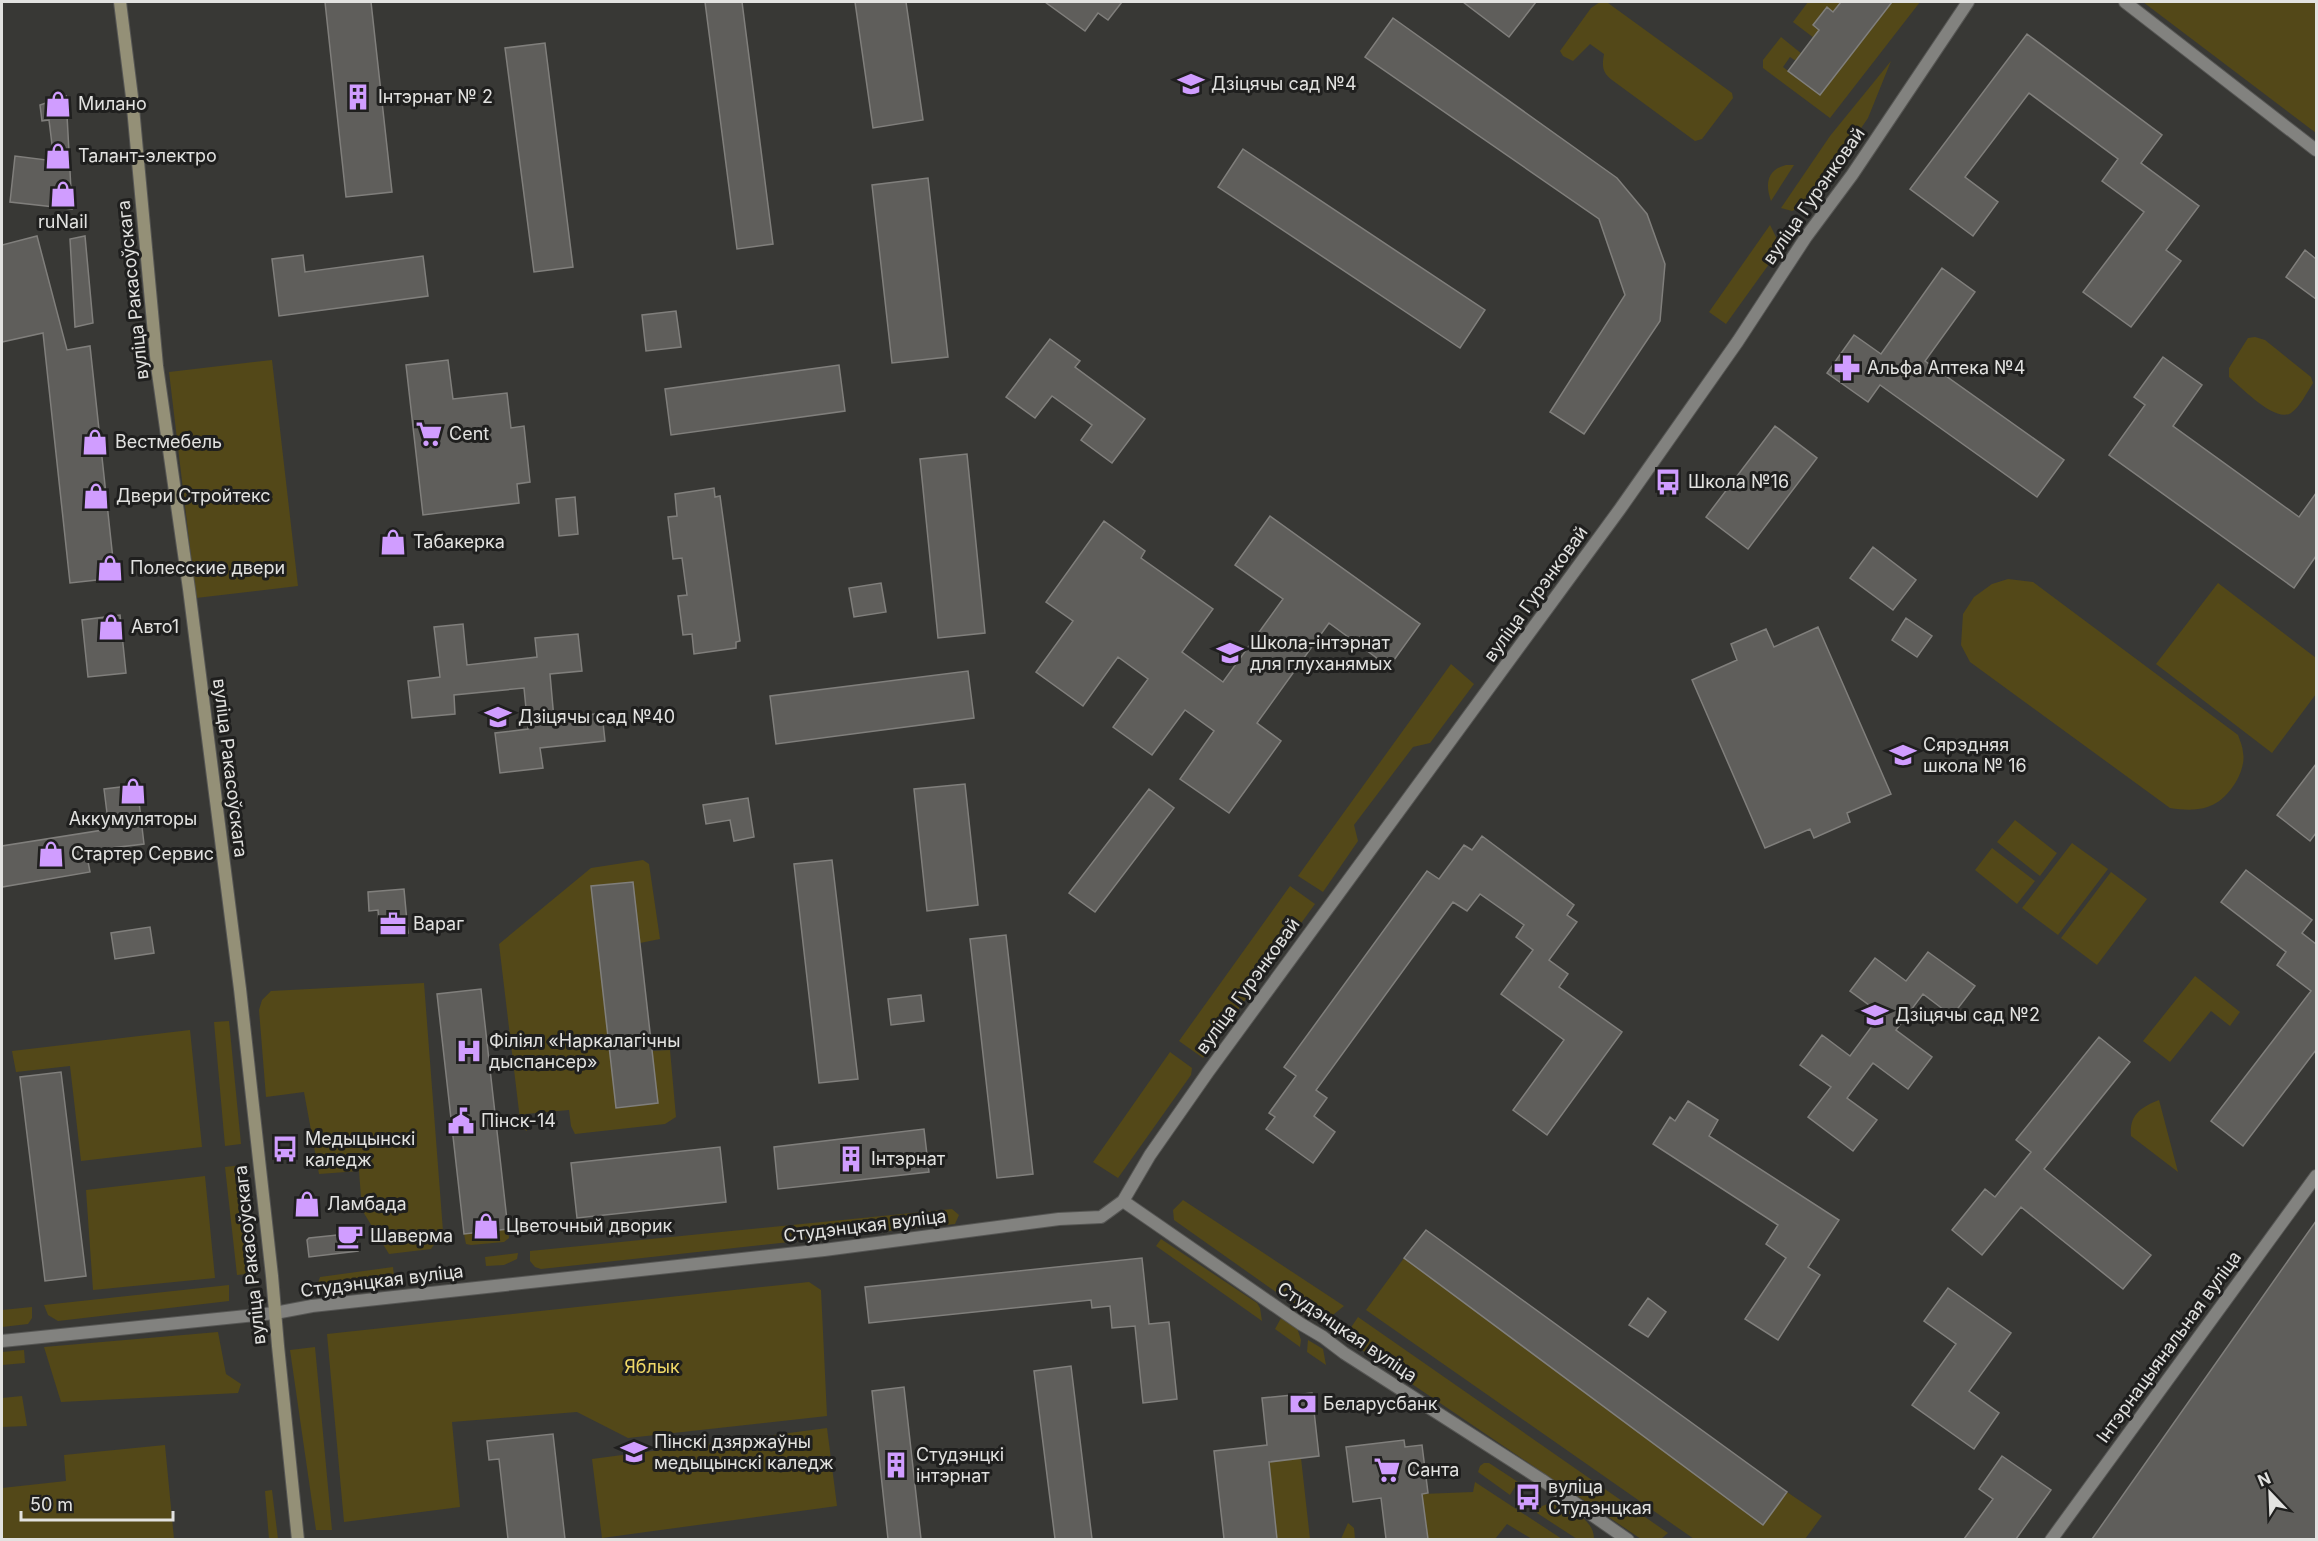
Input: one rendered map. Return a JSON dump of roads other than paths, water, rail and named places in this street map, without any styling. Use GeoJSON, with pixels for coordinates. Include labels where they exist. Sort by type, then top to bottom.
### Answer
{"type":"FeatureCollection","features":[{"type":"Feature","properties":{"kind":"main road","name":"вуліца Ракасоўскага"},"geometry":{"type":"LineString","coordinates":[[120,2],[133,108],[157,366],[189,589],[240,989],[298,1539]]}},
{"type":"Feature","properties":{"kind":"street","name":"вуліца Гурэнковай"},"geometry":{"type":"LineString","coordinates":[[1123,1201],[1150,1155],[1208,1072],[1620,509],[1738,341],[1806,237],[1852,175],[1968,2]]}},
{"type":"Feature","properties":{"kind":"street"},"geometry":{"type":"LineString","coordinates":[[2124,2],[2316,150]]}},
{"type":"Feature","properties":{"kind":"street","name":"Інтэрнацыянальная вуліца"},"geometry":{"type":"LineString","coordinates":[[2051,1539],[2316,1176]]}},
{"type":"Feature","properties":{"kind":"street","name":"Студэнцкая вуліца"},"geometry":{"type":"LineString","coordinates":[[2,1341],[275,1313],[312,1306],[824,1250],[1059,1219],[1101,1217],[1123,1201],[1344,1353],[1542,1480],[1628,1539]]}},
{"type":"Feature","properties":{"kind":"place","name":"Дзіцячы сад №4"},"geometry":{"type":"Point","coordinates":[1191,84]}},
{"type":"Feature","properties":{"kind":"place","name":"Інтэрнат № 2"},"geometry":{"type":"Point","coordinates":[358,97]}},
{"type":"Feature","properties":{"kind":"place","name":"Милано"},"geometry":{"type":"Point","coordinates":[58,104]}},
{"type":"Feature","properties":{"kind":"place","name":"Талант-электро"},"geometry":{"type":"Point","coordinates":[58,156]}},
{"type":"Feature","properties":{"kind":"place","name":"ruNail"},"geometry":{"type":"Point","coordinates":[63,194]}},
{"type":"Feature","properties":{"kind":"place","name":"Альфа Аптека №4"},"geometry":{"type":"Point","coordinates":[1847,368]}},
{"type":"Feature","properties":{"kind":"place","name":"Cent"},"geometry":{"type":"Point","coordinates":[429,434]}},
{"type":"Feature","properties":{"kind":"place","name":"Вестмебель"},"geometry":{"type":"Point","coordinates":[95,442]}},
{"type":"Feature","properties":{"kind":"place","name":"Школа №16"},"geometry":{"type":"Point","coordinates":[1668,482]}},
{"type":"Feature","properties":{"kind":"place","name":"Двери Стройтекс"},"geometry":{"type":"Point","coordinates":[96,496]}},
{"type":"Feature","properties":{"kind":"place","name":"Табакерка"},"geometry":{"type":"Point","coordinates":[393,542]}},
{"type":"Feature","properties":{"kind":"place","name":"Полесские двери"},"geometry":{"type":"Point","coordinates":[110,568]}},
{"type":"Feature","properties":{"kind":"place","name":"Авто1"},"geometry":{"type":"Point","coordinates":[111,627]}},
{"type":"Feature","properties":{"kind":"place","name":"Школа-інтэрнат для глуханямых"},"geometry":{"type":"Point","coordinates":[1230,653]}},
{"type":"Feature","properties":{"kind":"place","name":"Дзіцячы сад №40"},"geometry":{"type":"Point","coordinates":[498,717]}},
{"type":"Feature","properties":{"kind":"place","name":"Сярэдняя школа № 16"},"geometry":{"type":"Point","coordinates":[1903,755]}},
{"type":"Feature","properties":{"kind":"place","name":"Аккумуляторы"},"geometry":{"type":"Point","coordinates":[133,791]}},
{"type":"Feature","properties":{"kind":"place","name":"Стартер Сервис"},"geometry":{"type":"Point","coordinates":[51,854]}},
{"type":"Feature","properties":{"kind":"place","name":"Вараг"},"geometry":{"type":"Point","coordinates":[393,924]}},
{"type":"Feature","properties":{"kind":"place","name":"Дзіцячы сад №2"},"geometry":{"type":"Point","coordinates":[1875,1015]}},
{"type":"Feature","properties":{"kind":"place","name":"Філіял «Наркалагічны дыспансер»"},"geometry":{"type":"Point","coordinates":[469,1051]}},
{"type":"Feature","properties":{"kind":"place","name":"Пінск-14"},"geometry":{"type":"Point","coordinates":[461,1121]}},
{"type":"Feature","properties":{"kind":"place","name":"Медыцынскі каледж"},"geometry":{"type":"Point","coordinates":[285,1149]}},
{"type":"Feature","properties":{"kind":"place","name":"Інтэрнат"},"geometry":{"type":"Point","coordinates":[851,1159]}},
{"type":"Feature","properties":{"kind":"place","name":"Ламбада"},"geometry":{"type":"Point","coordinates":[307,1204]}},
{"type":"Feature","properties":{"kind":"place","name":"Цветочный дворик"},"geometry":{"type":"Point","coordinates":[486,1226]}},
{"type":"Feature","properties":{"kind":"place","name":"Шаверма"},"geometry":{"type":"Point","coordinates":[350,1236]}},
{"type":"Feature","properties":{"kind":"place","name":"Беларусбанк"},"geometry":{"type":"Point","coordinates":[1303,1404]}},
{"type":"Feature","properties":{"kind":"place","name":"Пінскі дзяржаўны медыцынскі каледж"},"geometry":{"type":"Point","coordinates":[634,1452]}},
{"type":"Feature","properties":{"kind":"place","name":"Студэнцкі інтэрнат"},"geometry":{"type":"Point","coordinates":[896,1465]}},
{"type":"Feature","properties":{"kind":"place","name":"Санта"},"geometry":{"type":"Point","coordinates":[1387,1470]}},
{"type":"Feature","properties":{"kind":"place","name":"вуліца Студэнцкая"},"geometry":{"type":"Point","coordinates":[1528,1497]}},
{"type":"Feature","properties":{"kind":"park label","name":"Яблык"},"geometry":{"type":"Point","coordinates":[652,1367]}}]}
